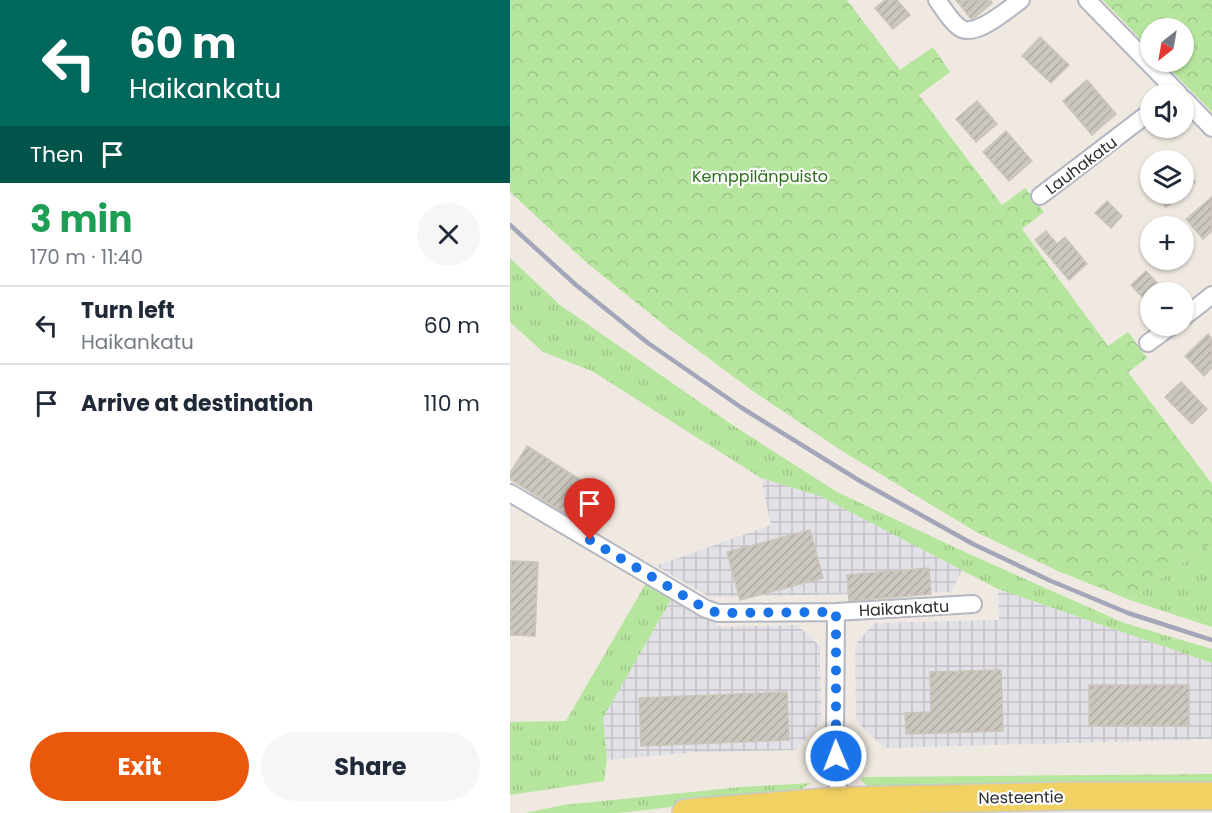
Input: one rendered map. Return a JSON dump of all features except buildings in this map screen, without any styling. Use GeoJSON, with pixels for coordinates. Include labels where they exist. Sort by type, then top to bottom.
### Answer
{"type":"FeatureCollection","features":[{"type":"Feature","properties":{"kind":"main road","name":"Nesteentie"},"geometry":{"type":"LineString","coordinates":[[686,813],[1059,797],[1212,796]]}},
{"type":"Feature","properties":{"kind":"main road"},"geometry":{"type":"LineString","coordinates":[[1204,813],[1212,813]]}},
{"type":"Feature","properties":{"kind":"street"},"geometry":{"type":"LineString","coordinates":[[937,0],[954,23],[970,31],[979,29],[1021,0]]}},
{"type":"Feature","properties":{"kind":"street"},"geometry":{"type":"LineString","coordinates":[[1087,0],[1167,84]]}},
{"type":"Feature","properties":{"kind":"street"},"geometry":{"type":"LineString","coordinates":[[1194,111],[1212,128]]}},
{"type":"Feature","properties":{"kind":"street","name":"Lauhakatu"},"geometry":{"type":"LineString","coordinates":[[1040,196],[1140,120]]}},
{"type":"Feature","properties":{"kind":"street"},"geometry":{"type":"LineString","coordinates":[[1194,308],[1212,295]]}},
{"type":"Feature","properties":{"kind":"street"},"geometry":{"type":"LineString","coordinates":[[1148,343],[1158,336]]}},
{"type":"Feature","properties":{"kind":"street","name":"Haikankatu"},"geometry":{"type":"LineString","coordinates":[[510,493],[706,609],[718,613],[836,612],[973,604]]}},
{"type":"Feature","properties":{"kind":"street","name":"Haikankatu"},"geometry":{"type":"LineString","coordinates":[[836,612],[835,738],[838,807]]}},
{"type":"Feature","properties":{"kind":"shaded area"},"geometry":{"type":"Polygon","coordinates":[[[761,478],[820,496],[962,570],[951,592],[710,597],[656,566],[771,525],[761,478]]]}},
{"type":"Feature","properties":{"kind":"shaded area"},"geometry":{"type":"Polygon","coordinates":[[[998,589],[1212,663],[1212,739],[885,748],[856,721],[855,645],[874,623],[999,620],[998,589]]]}},
{"type":"Feature","properties":{"kind":"shaded area"},"geometry":{"type":"Polygon","coordinates":[[[672,598],[721,627],[797,625],[820,646],[821,722],[795,750],[697,752],[607,760],[603,718],[672,598]]]}},
{"type":"Feature","properties":{"kind":"green space","name":"Kemppilänpuisto"},"geometry":{"type":"Polygon","coordinates":[[[510,0],[847,0],[900,70],[933,47],[950,72],[919,95],[1002,205],[1025,188],[1044,212],[1022,229],[1108,346],[1128,332],[1147,358],[1128,372],[1212,484],[1212,543],[1130,600],[1058,571],[978,533],[842,451],[750,389],[668,328],[587,263],[510,192],[510,0]]]}},
{"type":"Feature","properties":{"kind":"green space"},"geometry":{"type":"Polygon","coordinates":[[[1103,0],[1212,0],[1212,112],[1194,94],[1194,84],[1185,84],[1173,72],[1194,72],[1194,18],[1140,18],[1140,39],[1103,0]]]}},
{"type":"Feature","properties":{"kind":"green space"},"geometry":{"type":"Polygon","coordinates":[[[510,258],[560,305],[734,426],[837,492],[1124,623],[1212,649],[1212,663],[998,589],[820,496],[761,478],[592,371],[543,352],[510,322],[510,258]]]}},
{"type":"Feature","properties":{"kind":"green space"},"geometry":{"type":"Polygon","coordinates":[[[1212,543],[1212,627],[1130,600],[1212,543]]]}},
{"type":"Feature","properties":{"kind":"green space"},"geometry":{"type":"Polygon","coordinates":[[[646,583],[672,598],[603,718],[607,760],[604,781],[510,795],[510,722],[566,721],[646,583]]]}},
{"type":"Feature","properties":{"kind":"green space"},"geometry":{"type":"Polygon","coordinates":[[[1212,774],[1212,788],[870,789],[861,780],[862,777],[1212,774]]]}},
{"type":"Feature","properties":{"kind":"green space"},"geometry":{"type":"Polygon","coordinates":[[[811,783],[799,791],[785,794],[618,813],[525,813],[563,805],[741,787],[811,783]]]}},
{"type":"Feature","properties":{"kind":"railway"},"geometry":{"type":"LineString","coordinates":[[510,225],[576,285],[648,343],[742,408],[860,481],[973,544],[1051,581],[1128,613],[1212,640]]}},
{"type":"Feature","properties":{"kind":"route"},"geometry":{"type":"LineString","coordinates":[[590,540],[706,609],[718,613],[836,612],[836,756]]}}]}
